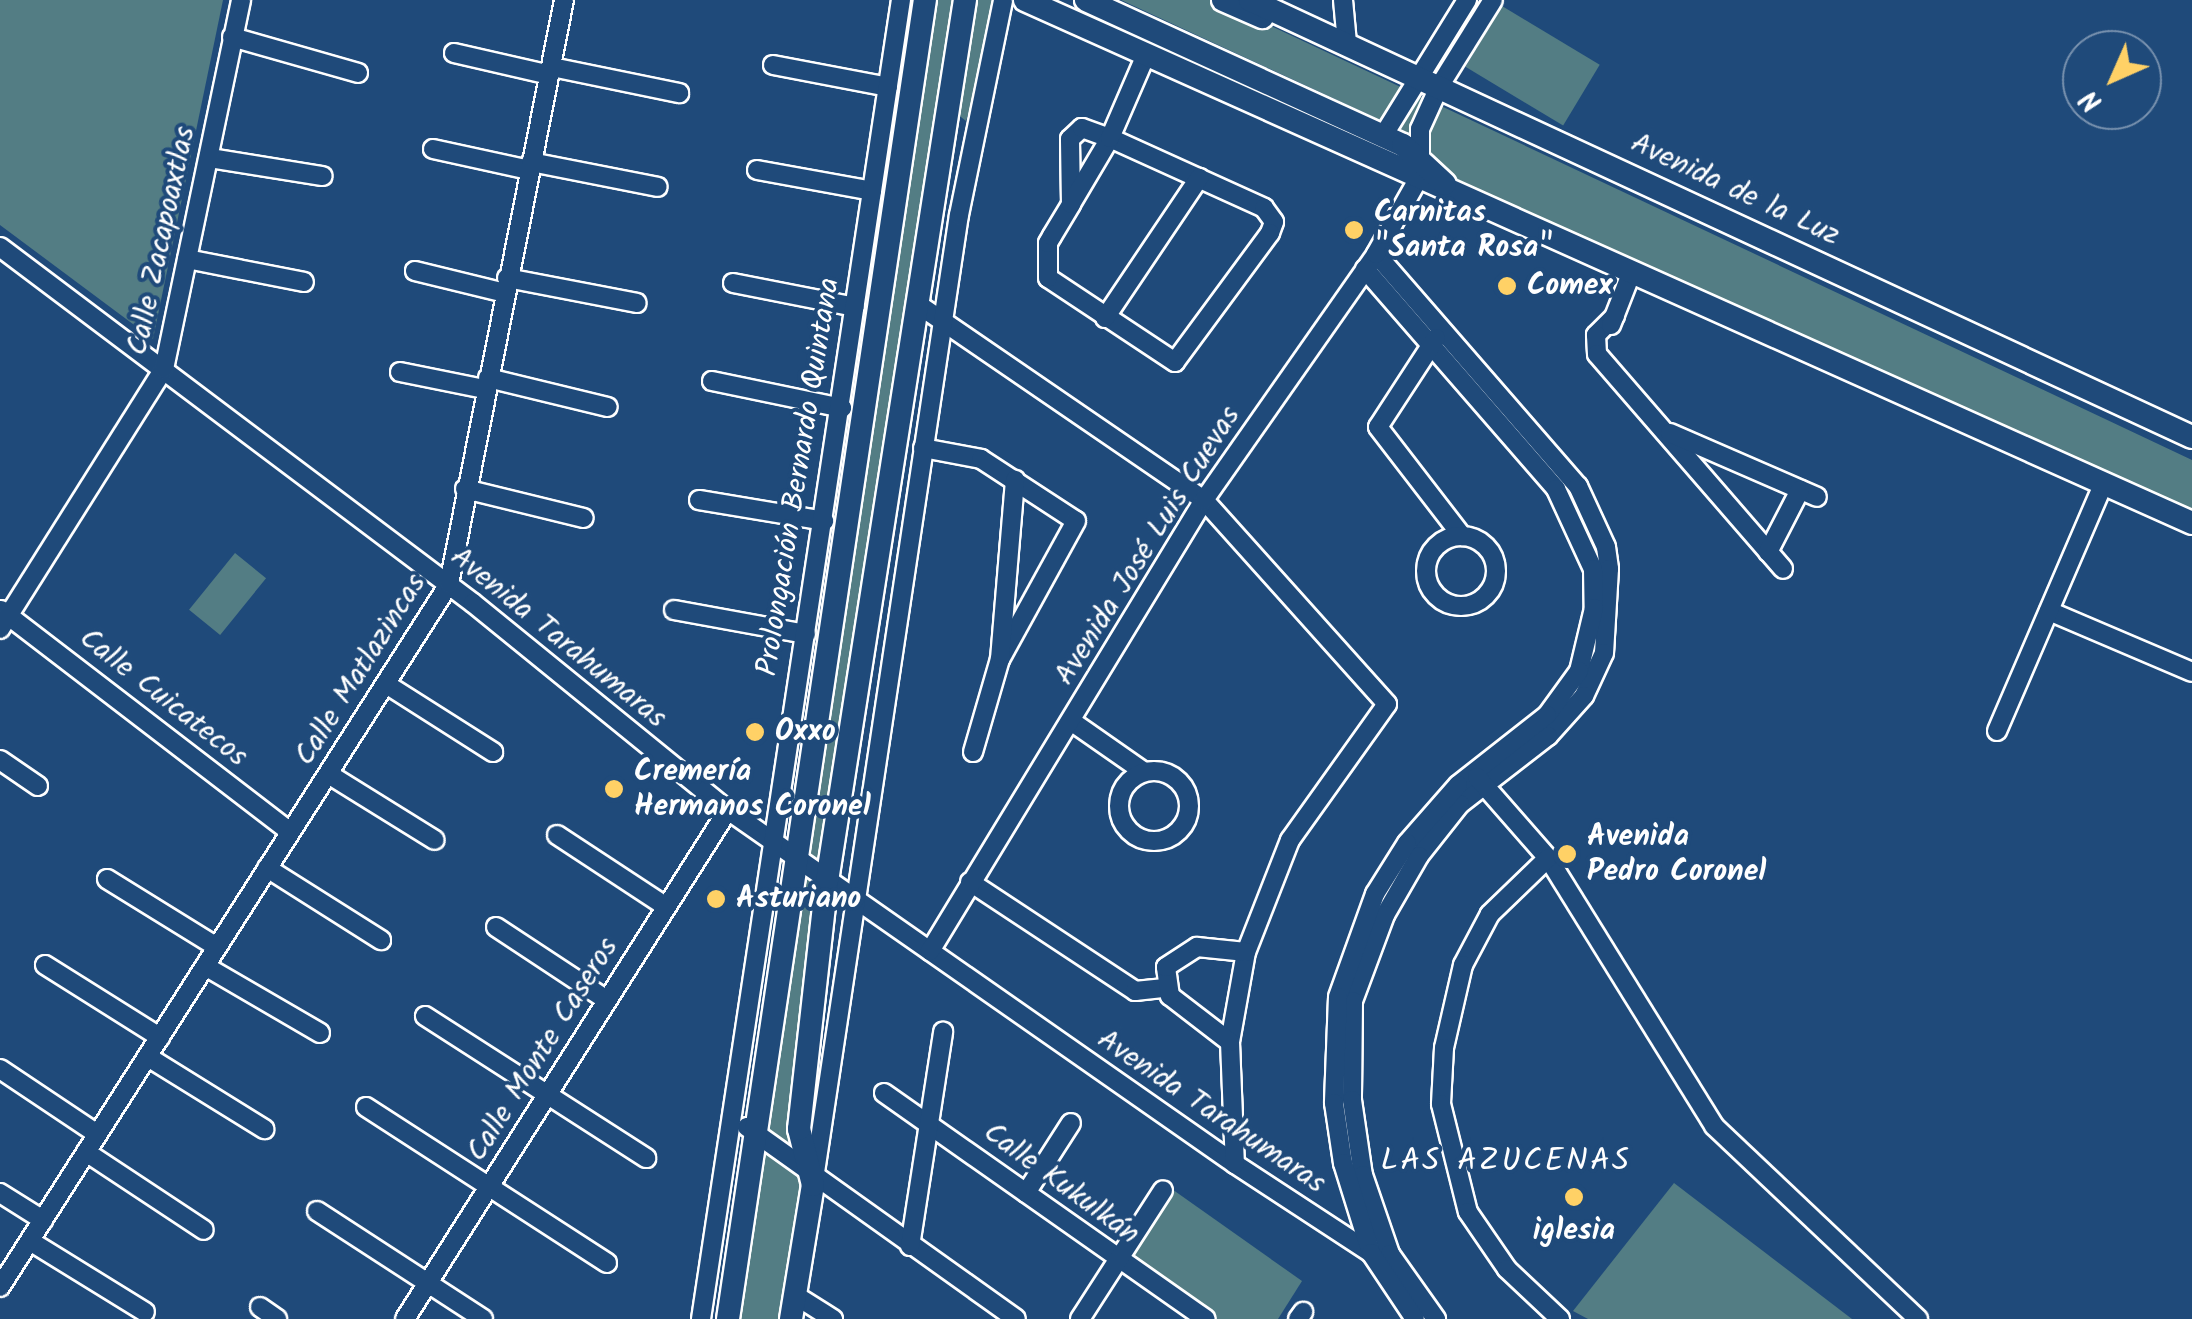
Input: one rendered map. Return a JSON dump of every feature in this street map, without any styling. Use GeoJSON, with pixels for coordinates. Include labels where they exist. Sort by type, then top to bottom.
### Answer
{"type":"FeatureCollection","features":[{"type":"Feature","properties":{"kind":"main road","name":"Prolongación Bernardo Quintana"},"geometry":{"type":"LineString","coordinates":[[728,1319],[926,0]]}},
{"type":"Feature","properties":{"kind":"main road"},"geometry":{"type":"LineString","coordinates":[[791,1319],[811,1175],[800,1129],[827,881],[965,0]]}},
{"type":"Feature","properties":{"kind":"main road"},"geometry":{"type":"LineString","coordinates":[[1025,0],[1146,55],[1420,165]]}},
{"type":"Feature","properties":{"kind":"main road"},"geometry":{"type":"LineString","coordinates":[[1086,0],[1384,136],[1447,187],[2192,523]]}},
{"type":"Feature","properties":{"kind":"main road"},"geometry":{"type":"LineString","coordinates":[[1144,0],[1158,31]]}},
{"type":"Feature","properties":{"kind":"main road"},"geometry":{"type":"LineString","coordinates":[[1223,0],[1275,23],[1310,26]]}},
{"type":"Feature","properties":{"kind":"main road","name":"Avenida de la Luz"},"geometry":{"type":"LineString","coordinates":[[1250,0],[1430,80],[2192,437]]}},
{"type":"Feature","properties":{"kind":"street","name":"Calle Zacapoaxtlas"},"geometry":{"type":"LineString","coordinates":[[3,618],[164,369],[240,0]]}},
{"type":"Feature","properties":{"kind":"street","name":"Calle Matlazincas"},"geometry":{"type":"LineString","coordinates":[[0,1287],[449,584],[464,489],[564,0]]}},
{"type":"Feature","properties":{"kind":"street","name":"Prolongación Bernardo Quintana"},"geometry":{"type":"LineString","coordinates":[[701,1319],[901,0]]}},
{"type":"Feature","properties":{"kind":"street"},"geometry":{"type":"LineString","coordinates":[[811,1175],[942,320],[1002,0]]}},
{"type":"Feature","properties":{"kind":"street"},"geometry":{"type":"LineString","coordinates":[[1343,0],[1347,43]]}},
{"type":"Feature","properties":{"kind":"street"},"geometry":{"type":"LineString","coordinates":[[1430,80],[1467,0]]}},
{"type":"Feature","properties":{"kind":"street"},"geometry":{"type":"LineString","coordinates":[[1384,136],[1493,0]]}},
{"type":"Feature","properties":{"kind":"street"},"geometry":{"type":"LineString","coordinates":[[232,36],[358,72]]}},
{"type":"Feature","properties":{"kind":"street"},"geometry":{"type":"LineString","coordinates":[[454,53],[680,93]]}},
{"type":"Feature","properties":{"kind":"street"},"geometry":{"type":"LineString","coordinates":[[1071,204],[1075,130],[1110,138],[1264,208],[1274,222],[1181,360],[1165,360],[1048,278],[1048,243],[1110,138],[1146,55]]}},
{"type":"Feature","properties":{"kind":"street"},"geometry":{"type":"LineString","coordinates":[[773,65],[888,88]]}},
{"type":"Feature","properties":{"kind":"street","name":"Avenida José Luis Cuevas"},"geometry":{"type":"LineString","coordinates":[[930,952],[1204,500],[1370,262],[1420,165],[1420,129],[1430,80]]}},
{"type":"Feature","properties":{"kind":"street"},"geometry":{"type":"LineString","coordinates":[[434,149],[658,188]]}},
{"type":"Feature","properties":{"kind":"street"},"geometry":{"type":"LineString","coordinates":[[210,158],[323,176]]}},
{"type":"Feature","properties":{"kind":"street"},"geometry":{"type":"LineString","coordinates":[[757,170],[872,192]]}},
{"type":"Feature","properties":{"kind":"street"},"geometry":{"type":"LineString","coordinates":[[1105,318],[1199,178]]}},
{"type":"Feature","properties":{"kind":"street","name":"Avenida Tarahumaras"},"geometry":{"type":"LineString","coordinates":[[0,247],[449,584],[728,810],[796,860],[1235,1164],[1380,1254]]}},
{"type":"Feature","properties":{"kind":"street"},"geometry":{"type":"LineString","coordinates":[[187,259],[304,282]]}},
{"type":"Feature","properties":{"kind":"street"},"geometry":{"type":"LineString","coordinates":[[1370,262],[1436,338],[1578,486],[1606,547],[1596,652],[1552,710],[1479,779],[1439,803],[1375,894],[1346,999],[1355,1137],[1380,1254],[1415,1319]]}},
{"type":"Feature","properties":{"kind":"street"},"geometry":{"type":"LineString","coordinates":[[415,271],[637,303]]}},
{"type":"Feature","properties":{"kind":"street"},"geometry":{"type":"LineString","coordinates":[[1632,271],[1601,359],[1783,568]]}},
{"type":"Feature","properties":{"kind":"street"},"geometry":{"type":"LineString","coordinates":[[733,284],[855,307]]}},
{"type":"Feature","properties":{"kind":"street"},"geometry":{"type":"LineString","coordinates":[[920,305],[1204,500],[1387,704],[1290,840],[1246,952],[1230,1042],[1235,1164]]}},
{"type":"Feature","properties":{"kind":"street"},"geometry":{"type":"LineString","coordinates":[[1436,338],[1378,427],[1462,536],[1488,549],[1496,577],[1486,596],[1459,606],[1438,599],[1426,569],[1442,542],[1462,536]]}},
{"type":"Feature","properties":{"kind":"street"},"geometry":{"type":"LineString","coordinates":[[400,372],[608,406]]}},
{"type":"Feature","properties":{"kind":"street"},"geometry":{"type":"LineString","coordinates":[[712,382],[842,408]]}},
{"type":"Feature","properties":{"kind":"street"},"geometry":{"type":"LineString","coordinates":[[1663,430],[1808,493],[1768,552]]}},
{"type":"Feature","properties":{"kind":"street"},"geometry":{"type":"LineString","coordinates":[[923,448],[980,459],[1076,526],[1000,659]]}},
{"type":"Feature","properties":{"kind":"street"},"geometry":{"type":"LineString","coordinates":[[973,752],[1000,659],[1015,480]]}},
{"type":"Feature","properties":{"kind":"street"},"geometry":{"type":"LineString","coordinates":[[1997,731],[2104,483]]}},
{"type":"Feature","properties":{"kind":"street"},"geometry":{"type":"LineString","coordinates":[[464,489],[584,518]]}},
{"type":"Feature","properties":{"kind":"street"},"geometry":{"type":"LineString","coordinates":[[699,500],[824,521]]}},
{"type":"Feature","properties":{"kind":"street"},"geometry":{"type":"LineString","coordinates":[[674,610],[806,634]]}},
{"type":"Feature","properties":{"kind":"street"},"geometry":{"type":"LineString","coordinates":[[2049,610],[2192,672]]}},
{"type":"Feature","properties":{"kind":"street","name":"Calle Cuicatecos"},"geometry":{"type":"LineString","coordinates":[[3,618],[290,832]]}},
{"type":"Feature","properties":{"kind":"street"},"geometry":{"type":"LineString","coordinates":[[386,684],[493,752]]}},
{"type":"Feature","properties":{"kind":"street"},"geometry":{"type":"LineString","coordinates":[[1071,721],[1144,772],[1167,774],[1188,800],[1185,823],[1168,839],[1146,841],[1120,818],[1125,785],[1144,772]]}},
{"type":"Feature","properties":{"kind":"street"},"geometry":{"type":"LineString","coordinates":[[0,760],[38,786]]}},
{"type":"Feature","properties":{"kind":"street"},"geometry":{"type":"LineString","coordinates":[[330,774],[435,840]]}},
{"type":"Feature","properties":{"kind":"street"},"geometry":{"type":"LineString","coordinates":[[1479,779],[1548,858],[1714,1126],[1918,1319]]}},
{"type":"Feature","properties":{"kind":"street","name":"Calle Monte Caseros"},"geometry":{"type":"LineString","coordinates":[[405,1319],[728,810]]}},
{"type":"Feature","properties":{"kind":"street"},"geometry":{"type":"LineString","coordinates":[[557,835],[665,906]]}},
{"type":"Feature","properties":{"kind":"street"},"geometry":{"type":"LineString","coordinates":[[1548,858],[1508,892],[1469,952],[1444,1048],[1441,1104],[1468,1212],[1507,1269],[1560,1319]]}},
{"type":"Feature","properties":{"kind":"street"},"geometry":{"type":"LineString","coordinates":[[266,868],[380,940]]}},
{"type":"Feature","properties":{"kind":"street"},"geometry":{"type":"LineString","coordinates":[[107,879],[217,947]]}},
{"type":"Feature","properties":{"kind":"street"},"geometry":{"type":"LineString","coordinates":[[970,882],[1135,992],[1165,988],[1230,1042]]}},
{"type":"Feature","properties":{"kind":"street"},"geometry":{"type":"LineString","coordinates":[[496,927],[605,999]]}},
{"type":"Feature","properties":{"kind":"street"},"geometry":{"type":"LineString","coordinates":[[1165,988],[1166,968],[1189,949],[1246,952]]}},
{"type":"Feature","properties":{"kind":"street"},"geometry":{"type":"LineString","coordinates":[[45,965],[160,1037]]}},
{"type":"Feature","properties":{"kind":"street"},"geometry":{"type":"LineString","coordinates":[[205,966],[320,1033]]}},
{"type":"Feature","properties":{"kind":"street"},"geometry":{"type":"LineString","coordinates":[[425,1016],[548,1099],[646,1158]]}},
{"type":"Feature","properties":{"kind":"street"},"geometry":{"type":"LineString","coordinates":[[910,1246],[943,1032]]}},
{"type":"Feature","properties":{"kind":"street"},"geometry":{"type":"LineString","coordinates":[[148,1057],[264,1129]]}},
{"type":"Feature","properties":{"kind":"street"},"geometry":{"type":"LineString","coordinates":[[0,1070],[97,1134]]}},
{"type":"Feature","properties":{"kind":"street","name":"Calle Kukulkán"},"geometry":{"type":"LineString","coordinates":[[884,1093],[1206,1319]]}},
{"type":"Feature","properties":{"kind":"street"},"geometry":{"type":"LineString","coordinates":[[366,1106],[607,1263]]}},
{"type":"Feature","properties":{"kind":"street"},"geometry":{"type":"LineString","coordinates":[[734,1120],[1016,1319]]}},
{"type":"Feature","properties":{"kind":"street"},"geometry":{"type":"LineString","coordinates":[[1026,1193],[1071,1123]]}},
{"type":"Feature","properties":{"kind":"street"},"geometry":{"type":"LineString","coordinates":[[86,1152],[204,1230]]}},
{"type":"Feature","properties":{"kind":"street"},"geometry":{"type":"LineString","coordinates":[[1080,1319],[1163,1190]]}},
{"type":"Feature","properties":{"kind":"street"},"geometry":{"type":"LineString","coordinates":[[0,1194],[43,1220]]}},
{"type":"Feature","properties":{"kind":"street"},"geometry":{"type":"LineString","coordinates":[[318,1211],[483,1319]]}},
{"type":"Feature","properties":{"kind":"street"},"geometry":{"type":"LineString","coordinates":[[30,1241],[145,1312]]}},
{"type":"Feature","properties":{"kind":"street"},"geometry":{"type":"LineString","coordinates":[[1380,1254],[1436,1319]]}},
{"type":"Feature","properties":{"kind":"street"},"geometry":{"type":"LineString","coordinates":[[796,1295],[832,1319]]}},
{"type":"Feature","properties":{"kind":"street"},"geometry":{"type":"LineString","coordinates":[[260,1307],[277,1319]]}},
{"type":"Feature","properties":{"kind":"green space"},"geometry":{"type":"Polygon","coordinates":[[[0,0],[223,0],[153,339],[0,225],[0,0]]]}},
{"type":"Feature","properties":{"kind":"green space"},"geometry":{"type":"Polygon","coordinates":[[[928,0],[1005,0],[966,121],[952,110],[872,522],[802,1182],[781,1319],[739,1319],[928,0]]]}},
{"type":"Feature","properties":{"kind":"green space"},"geometry":{"type":"Polygon","coordinates":[[[1121,0],[1216,0],[2192,460],[2192,517],[1455,181],[1419,138],[1121,0]]]}},
{"type":"Feature","properties":{"kind":"green space"},"geometry":{"type":"Polygon","coordinates":[[[1502,6],[1600,65],[1563,126],[1465,67],[1502,6]]]}},
{"type":"Feature","properties":{"kind":"green space"},"geometry":{"type":"Polygon","coordinates":[[[235,553],[266,578],[220,635],[189,610],[235,553]]]}},
{"type":"Feature","properties":{"kind":"green space"},"geometry":{"type":"Polygon","coordinates":[[[1674,1183],[1852,1319],[1588,1319],[1573,1311],[1674,1183]]]}},
{"type":"Feature","properties":{"kind":"green space"},"geometry":{"type":"Polygon","coordinates":[[[1169,1187],[1302,1281],[1278,1319],[1217,1319],[1127,1255],[1169,1187]]]}},
{"type":"Feature","properties":{"kind":"place","name":"Carnitas \"Santa Rosa\""},"geometry":{"type":"Point","coordinates":[1354,230]}},
{"type":"Feature","properties":{"kind":"place","name":"Comex"},"geometry":{"type":"Point","coordinates":[1507,286]}},
{"type":"Feature","properties":{"kind":"place","name":"Oxxo"},"geometry":{"type":"Point","coordinates":[755,732]}},
{"type":"Feature","properties":{"kind":"place","name":"Cremería Hermanos Coronel"},"geometry":{"type":"Point","coordinates":[614,789]}},
{"type":"Feature","properties":{"kind":"place","name":"Avenida Pedro Coronel"},"geometry":{"type":"Point","coordinates":[1567,854]}},
{"type":"Feature","properties":{"kind":"place","name":"Asturiano"},"geometry":{"type":"Point","coordinates":[716,899]}},
{"type":"Feature","properties":{"kind":"place","name":"iglesia"},"geometry":{"type":"Point","coordinates":[1574,1197]}},
{"type":"Feature","properties":{"kind":"district","name":"LAS AZUCENAS"},"geometry":{"type":"Point","coordinates":[1506,1162]}}]}
